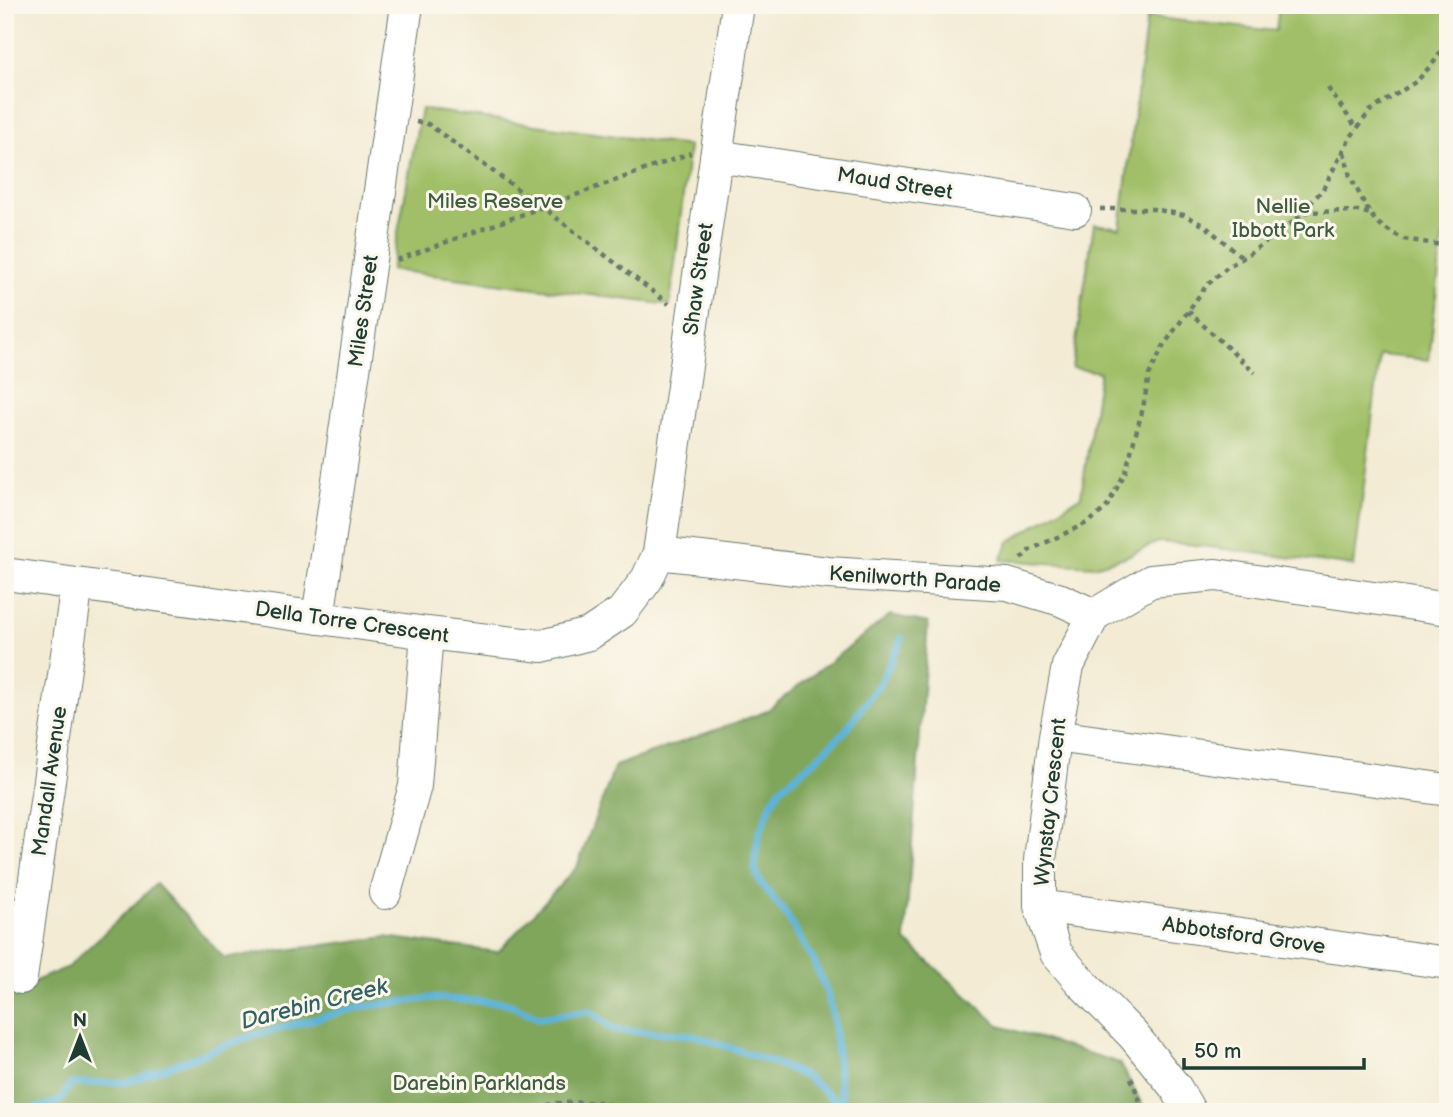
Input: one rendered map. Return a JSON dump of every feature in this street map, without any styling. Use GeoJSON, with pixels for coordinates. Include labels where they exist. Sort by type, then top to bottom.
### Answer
{"type":"FeatureCollection","features":[{"type":"Feature","properties":{"kind":"street","name":"Miles Street"},"geometry":{"type":"LineString","coordinates":[[318,618],[407,5]]}},
{"type":"Feature","properties":{"kind":"street","name":"Shaw Street"},"geometry":{"type":"LineString","coordinates":[[659,553],[703,154],[738,5]]}},
{"type":"Feature","properties":{"kind":"street","name":"Maud Street"},"geometry":{"type":"LineString","coordinates":[[703,154],[1075,210]]}},
{"type":"Feature","properties":{"kind":"street","name":"Della Torre Crescent"},"geometry":{"type":"LineString","coordinates":[[5,574],[427,633],[542,646],[589,634],[622,612],[646,579],[659,553]]}},
{"type":"Feature","properties":{"kind":"street","name":"Kenilworth Parade"},"geometry":{"type":"LineString","coordinates":[[659,553],[828,573],[1007,584],[1061,600],[1094,615]]}},
{"type":"Feature","properties":{"kind":"street"},"geometry":{"type":"LineString","coordinates":[[1094,615],[1151,581],[1216,575],[1448,609]]}},
{"type":"Feature","properties":{"kind":"street","name":"Mandall Avenue"},"geometry":{"type":"LineString","coordinates":[[21,978],[77,584]]}},
{"type":"Feature","properties":{"kind":"street","name":"Wynstay Crescent"},"geometry":{"type":"LineString","coordinates":[[1094,615],[1068,666],[1055,736],[1040,860],[1040,905],[1056,953],[1133,1035],[1176,1088],[1190,1112]]}},
{"type":"Feature","properties":{"kind":"street"},"geometry":{"type":"LineString","coordinates":[[385,893],[415,786],[427,633]]}},
{"type":"Feature","properties":{"kind":"street"},"geometry":{"type":"LineString","coordinates":[[1055,736],[1448,790]]}},
{"type":"Feature","properties":{"kind":"street","name":"Abbotsford Grove"},"geometry":{"type":"LineString","coordinates":[[1040,905],[1448,963]]}},
{"type":"Feature","properties":{"kind":"path"},"geometry":{"type":"LineString","coordinates":[[1007,584],[1013,567],[1030,550],[1089,522],[1106,508],[1125,474],[1149,375],[1164,345],[1206,286],[1227,267],[1296,220],[1323,189],[1350,138],[1370,111],[1417,81],[1434,62],[1448,40]]}},
{"type":"Feature","properties":{"kind":"path"},"geometry":{"type":"LineString","coordinates":[[1328,88],[1357,129]]}},
{"type":"Feature","properties":{"kind":"path"},"geometry":{"type":"LineString","coordinates":[[391,120],[428,124],[670,305]]}},
{"type":"Feature","properties":{"kind":"path"},"geometry":{"type":"LineString","coordinates":[[1344,151],[1350,176],[1376,222],[1404,239],[1448,246]]}},
{"type":"Feature","properties":{"kind":"path"},"geometry":{"type":"LineString","coordinates":[[396,261],[542,207],[703,154]]}},
{"type":"Feature","properties":{"kind":"path"},"geometry":{"type":"LineString","coordinates":[[1075,210],[1153,209],[1184,215],[1205,226],[1243,258]]}},
{"type":"Feature","properties":{"kind":"path"},"geometry":{"type":"LineString","coordinates":[[1303,212],[1358,211],[1371,214]]}},
{"type":"Feature","properties":{"kind":"path"},"geometry":{"type":"LineString","coordinates":[[1188,311],[1255,373]]}},
{"type":"Feature","properties":{"kind":"path"},"geometry":{"type":"LineString","coordinates":[[517,1112],[557,1103],[599,1102],[638,1112]]}},
{"type":"Feature","properties":{"kind":"green space","name":"Nellie Ibbott Park"},"geometry":{"type":"Polygon","coordinates":[[[1279,5],[1448,5],[1448,190],[1429,360],[1380,355],[1354,566],[1158,542],[1125,557],[1094,566],[1001,560],[1009,542],[1081,496],[1100,372],[1072,368],[1094,224],[1120,228],[1147,17],[1276,31],[1279,5]]]}},
{"type":"Feature","properties":{"kind":"green space","name":"Miles Reserve"},"geometry":{"type":"Polygon","coordinates":[[[421,109],[689,146],[670,305],[391,270],[421,109]]]}},
{"type":"Feature","properties":{"kind":"green space","name":"Darebin Parklands"},"geometry":{"type":"Polygon","coordinates":[[[890,615],[928,623],[905,940],[1000,1026],[1120,1063],[1146,1112],[5,1112],[5,994],[68,967],[156,884],[224,958],[386,937],[498,952],[577,867],[615,766],[765,712],[890,615]]]}},
{"type":"Feature","properties":{"kind":"waterway"},"geometry":{"type":"LineString","coordinates":[[842,1107],[834,1023],[828,995],[813,960],[785,913],[760,882],[755,870],[755,857],[759,834],[781,788],[846,730],[882,680],[902,638]]}},
{"type":"Feature","properties":{"kind":"waterway","name":"Darebin Creek"},"geometry":{"type":"LineString","coordinates":[[23,1112],[60,1101],[71,1084],[128,1082],[248,1037],[360,1007],[432,998],[507,1003],[539,1018],[590,1011],[614,1030],[693,1035],[807,1077],[842,1107],[855,1112]]}},
{"type":"Feature","properties":{"kind":"waterway","name":"Darebin Creek"},"geometry":{"type":"LineString","coordinates":[[960,1112],[976,1106],[1026,1107],[1031,1112]]}}]}
